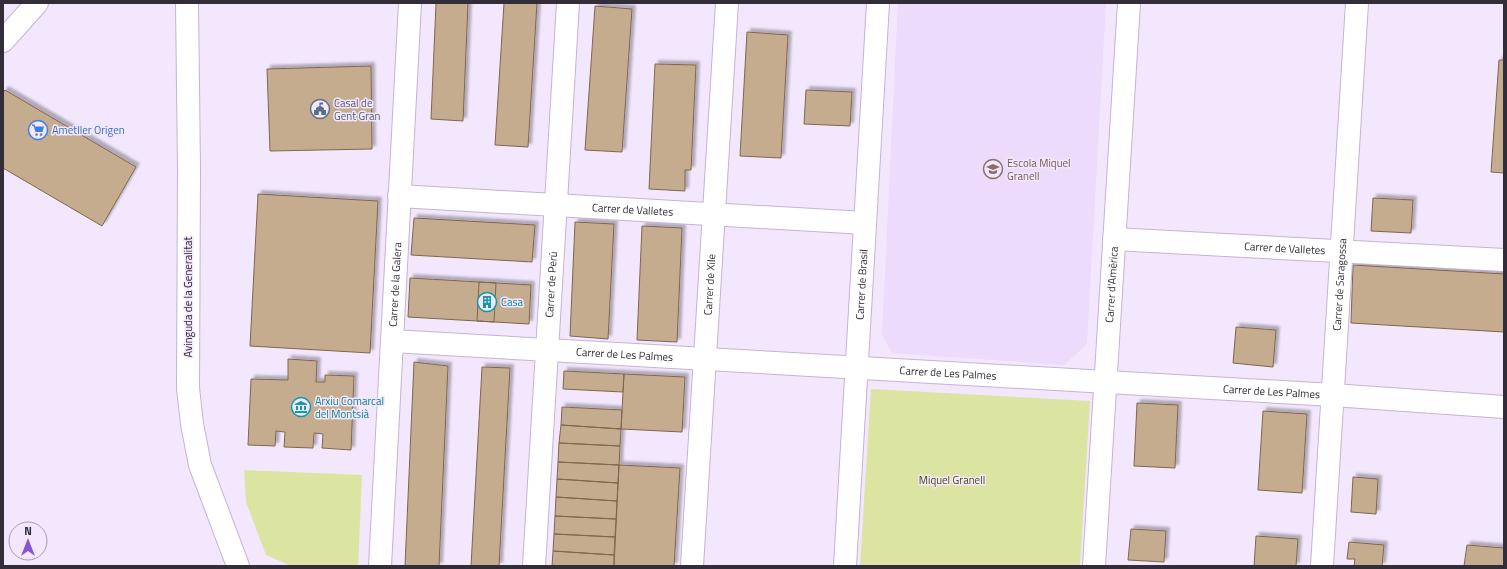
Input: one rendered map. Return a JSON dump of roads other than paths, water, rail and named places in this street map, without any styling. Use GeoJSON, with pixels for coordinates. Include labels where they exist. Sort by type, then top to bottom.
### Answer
{"type":"FeatureCollection","features":[{"type":"Feature","properties":{"kind":"street"},"geometry":{"type":"LineString","coordinates":[[5,34],[37,3]]}},
{"type":"Feature","properties":{"kind":"street","name":"Carrer de la Galera"},"geometry":{"type":"LineString","coordinates":[[380,566],[410,3]]}},
{"type":"Feature","properties":{"kind":"street","name":"Carrer de Perú"},"geometry":{"type":"LineString","coordinates":[[534,566],[568,3]]}},
{"type":"Feature","properties":{"kind":"street","name":"Carrer de Xile"},"geometry":{"type":"LineString","coordinates":[[692,566],[727,3]]}},
{"type":"Feature","properties":{"kind":"street","name":"Carrer de Brasil"},"geometry":{"type":"LineString","coordinates":[[845,566],[878,3]]}},
{"type":"Feature","properties":{"kind":"street","name":"Carrer d'Amèrica"},"geometry":{"type":"LineString","coordinates":[[1094,566],[1129,3]]}},
{"type":"Feature","properties":{"kind":"street","name":"Carrer de Saragossa"},"geometry":{"type":"LineString","coordinates":[[1322,566],[1357,3]]}},
{"type":"Feature","properties":{"kind":"street","name":"Avinguda de la Generalitat"},"geometry":{"type":"LineString","coordinates":[[183,8],[189,170],[188,388],[192,424],[200,465],[238,566]]}},
{"type":"Feature","properties":{"kind":"street","name":"Carrer de Valletes"},"geometry":{"type":"LineString","coordinates":[[400,196],[865,223]]}},
{"type":"Feature","properties":{"kind":"street","name":"Carrer de Valletes"},"geometry":{"type":"LineString","coordinates":[[1114,239],[1504,260]]}},
{"type":"Feature","properties":{"kind":"street","name":"Carrer de Les Palmes"},"geometry":{"type":"LineString","coordinates":[[392,341],[1333,395],[1504,407]]}},
{"type":"Feature","properties":{"kind":"place","name":"Casal de Gent Gran"},"geometry":{"type":"Point","coordinates":[320,109]}},
{"type":"Feature","properties":{"kind":"place","name":"Ametller Origen"},"geometry":{"type":"Point","coordinates":[38,130]}},
{"type":"Feature","properties":{"kind":"place","name":"Escola Miquel Granell"},"geometry":{"type":"Point","coordinates":[993,169]}},
{"type":"Feature","properties":{"kind":"place","name":"Casa"},"geometry":{"type":"Point","coordinates":[487,302]}},
{"type":"Feature","properties":{"kind":"place","name":"Arxiu Comarcal del Montsià"},"geometry":{"type":"Point","coordinates":[301,407]}},
{"type":"Feature","properties":{"kind":"park label","name":"Miquel Granell"},"geometry":{"type":"Point","coordinates":[952,480]}}]}
